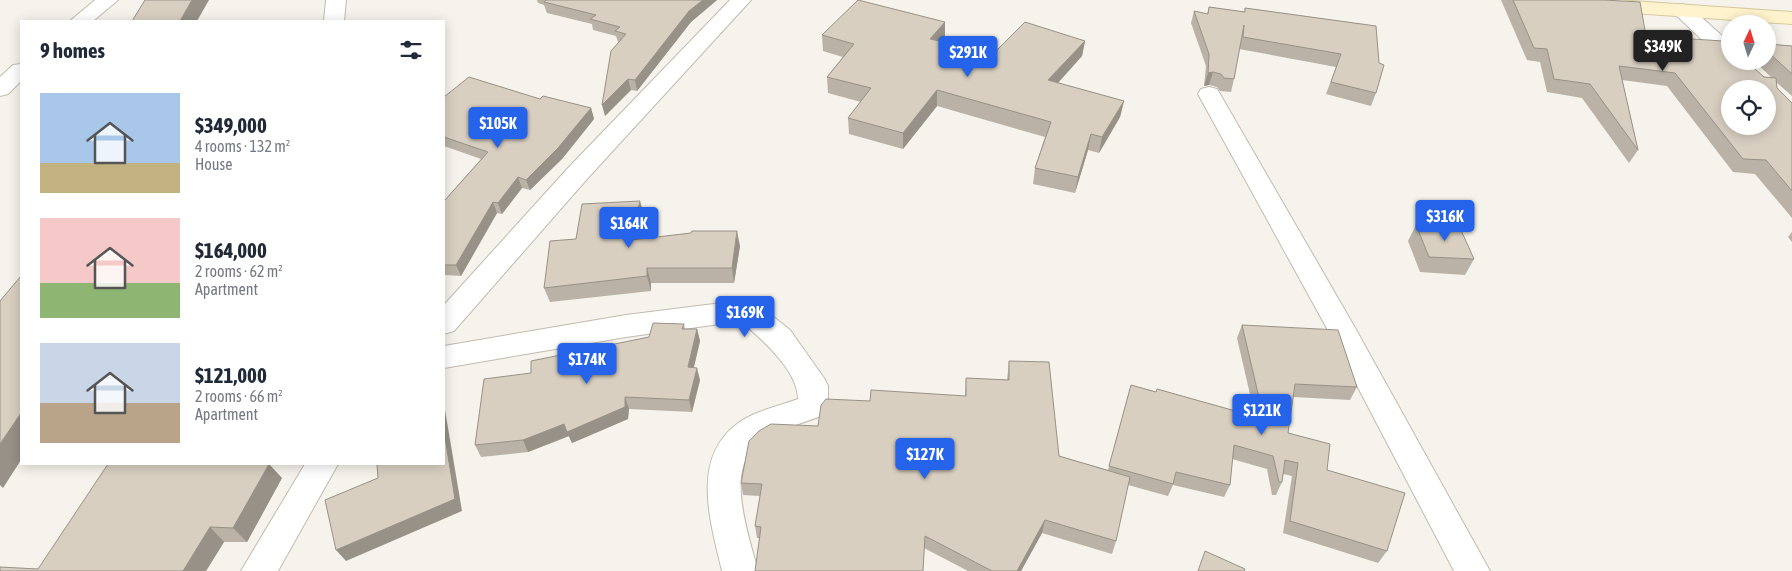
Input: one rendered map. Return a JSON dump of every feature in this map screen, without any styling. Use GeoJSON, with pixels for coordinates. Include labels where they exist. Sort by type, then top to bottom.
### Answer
{"type":"FeatureCollection","features":[{"type":"Feature","properties":{"kind":"main road"},"geometry":{"type":"LineString","coordinates":[[1584,4],[1792,18]]}},
{"type":"Feature","properties":{"kind":"street"},"geometry":{"type":"LineString","coordinates":[[81,20],[108,0]]}},
{"type":"Feature","properties":{"kind":"street"},"geometry":{"type":"LineString","coordinates":[[334,20],[336,0]]}},
{"type":"Feature","properties":{"kind":"street"},"geometry":{"type":"LineString","coordinates":[[445,322],[578,173],[741,0]]}},
{"type":"Feature","properties":{"kind":"street"},"geometry":{"type":"LineString","coordinates":[[1682,10],[1721,46]]}},
{"type":"Feature","properties":{"kind":"street"},"geometry":{"type":"LineString","coordinates":[[0,90],[20,71]]}},
{"type":"Feature","properties":{"kind":"street"},"geometry":{"type":"LineString","coordinates":[[1210,94],[1344,334],[1472,571]]}},
{"type":"Feature","properties":{"kind":"street"},"geometry":{"type":"LineString","coordinates":[[445,357],[626,326],[746,310],[780,338],[814,386],[813,406],[748,433],[727,458],[724,506],[740,571]]}},
{"type":"Feature","properties":{"kind":"street"},"geometry":{"type":"LineString","coordinates":[[259,571],[321,465]]}},
{"type":"Feature","properties":{"kind":"building"},"geometry":{"type":"Polygon","coordinates":[[[145,0],[192,0],[181,20],[133,20],[145,0]]]}},
{"type":"Feature","properties":{"kind":"building"},"geometry":{"type":"Polygon","coordinates":[[[546,0],[703,0],[689,11],[635,80],[628,79],[602,105],[611,51],[626,34],[615,31],[620,27],[590,19],[596,15],[544,2],[546,0]]]}},
{"type":"Feature","properties":{"kind":"building"},"geometry":{"type":"Polygon","coordinates":[[[858,0],[945,22],[930,39],[994,53],[1025,22],[1085,41],[1048,80],[1124,101],[1102,137],[1091,134],[1078,177],[1035,168],[1051,122],[937,90],[903,133],[848,118],[871,88],[827,77],[854,44],[822,35],[858,0]]]}},
{"type":"Feature","properties":{"kind":"building"},"geometry":{"type":"Polygon","coordinates":[[[1513,0],[1640,2],[1646,36],[1721,41],[1721,70],[1756,70],[1764,77],[1776,78],[1777,88],[1792,103],[1792,191],[1766,160],[1743,159],[1724,135],[1776,135],[1776,80],[1721,80],[1721,131],[1675,73],[1619,66],[1638,150],[1590,84],[1554,79],[1547,49],[1534,48],[1513,0]]]}},
{"type":"Feature","properties":{"kind":"building"},"geometry":{"type":"Polygon","coordinates":[[[1209,7],[1245,12],[1245,8],[1376,26],[1379,63],[1384,65],[1376,93],[1331,82],[1341,54],[1243,37],[1244,25],[1234,79],[1224,78],[1221,74],[1213,72],[1208,73],[1209,54],[1194,11],[1208,14],[1209,7]]]}},
{"type":"Feature","properties":{"kind":"building"},"geometry":{"type":"Polygon","coordinates":[[[1776,45],[1792,46],[1792,74],[1776,59],[1776,45]]]}},
{"type":"Feature","properties":{"kind":"building"},"geometry":{"type":"Polygon","coordinates":[[[469,77],[540,99],[543,96],[591,108],[558,148],[526,180],[518,177],[498,203],[493,202],[456,265],[445,265],[445,200],[488,152],[445,137],[445,96],[469,77]]]}},
{"type":"Feature","properties":{"kind":"building"},"geometry":{"type":"Polygon","coordinates":[[[640,201],[631,240],[691,233],[692,231],[737,231],[732,268],[647,268],[647,276],[544,288],[550,241],[576,239],[582,204],[640,201]]]}},
{"type":"Feature","properties":{"kind":"building"},"geometry":{"type":"Polygon","coordinates":[[[1416,225],[1460,228],[1474,259],[1429,257],[1416,225]]]}},
{"type":"Feature","properties":{"kind":"building"},"geometry":{"type":"Polygon","coordinates":[[[20,277],[20,414],[0,444],[0,301],[20,277]]]}},
{"type":"Feature","properties":{"kind":"building"},"geometry":{"type":"Polygon","coordinates":[[[653,323],[684,324],[682,329],[697,329],[688,367],[697,368],[689,400],[625,397],[625,407],[567,432],[564,424],[523,440],[475,445],[484,379],[531,373],[531,361],[649,337],[653,323]]]}},
{"type":"Feature","properties":{"kind":"building"},"geometry":{"type":"Polygon","coordinates":[[[1242,325],[1338,330],[1357,387],[1295,384],[1288,433],[1330,444],[1327,470],[1405,493],[1387,551],[1290,521],[1298,463],[1285,460],[1282,482],[1279,482],[1273,456],[1234,445],[1230,485],[1176,472],[1173,484],[1109,466],[1131,385],[1156,392],[1157,389],[1264,419],[1242,325]]]}},
{"type":"Feature","properties":{"kind":"building"},"geometry":{"type":"Polygon","coordinates":[[[1009,361],[1049,362],[1059,456],[1130,477],[1116,541],[1045,520],[1017,571],[992,571],[925,536],[923,571],[755,571],[761,527],[755,526],[762,484],[741,483],[749,441],[759,431],[771,424],[818,426],[821,405],[826,399],[870,401],[871,390],[966,396],[966,378],[1009,380],[1009,361]]]}},
{"type":"Feature","properties":{"kind":"building"},"geometry":{"type":"Polygon","coordinates":[[[445,437],[455,499],[336,550],[325,500],[378,478],[377,465],[445,465],[445,437]]]}},
{"type":"Feature","properties":{"kind":"building"},"geometry":{"type":"Polygon","coordinates":[[[107,465],[268,465],[233,528],[210,527],[183,571],[0,571],[0,567],[38,569],[107,465]]]}},
{"type":"Feature","properties":{"kind":"building"},"geometry":{"type":"Polygon","coordinates":[[[1205,551],[1245,569],[1244,571],[1198,571],[1205,551]]]}}]}
